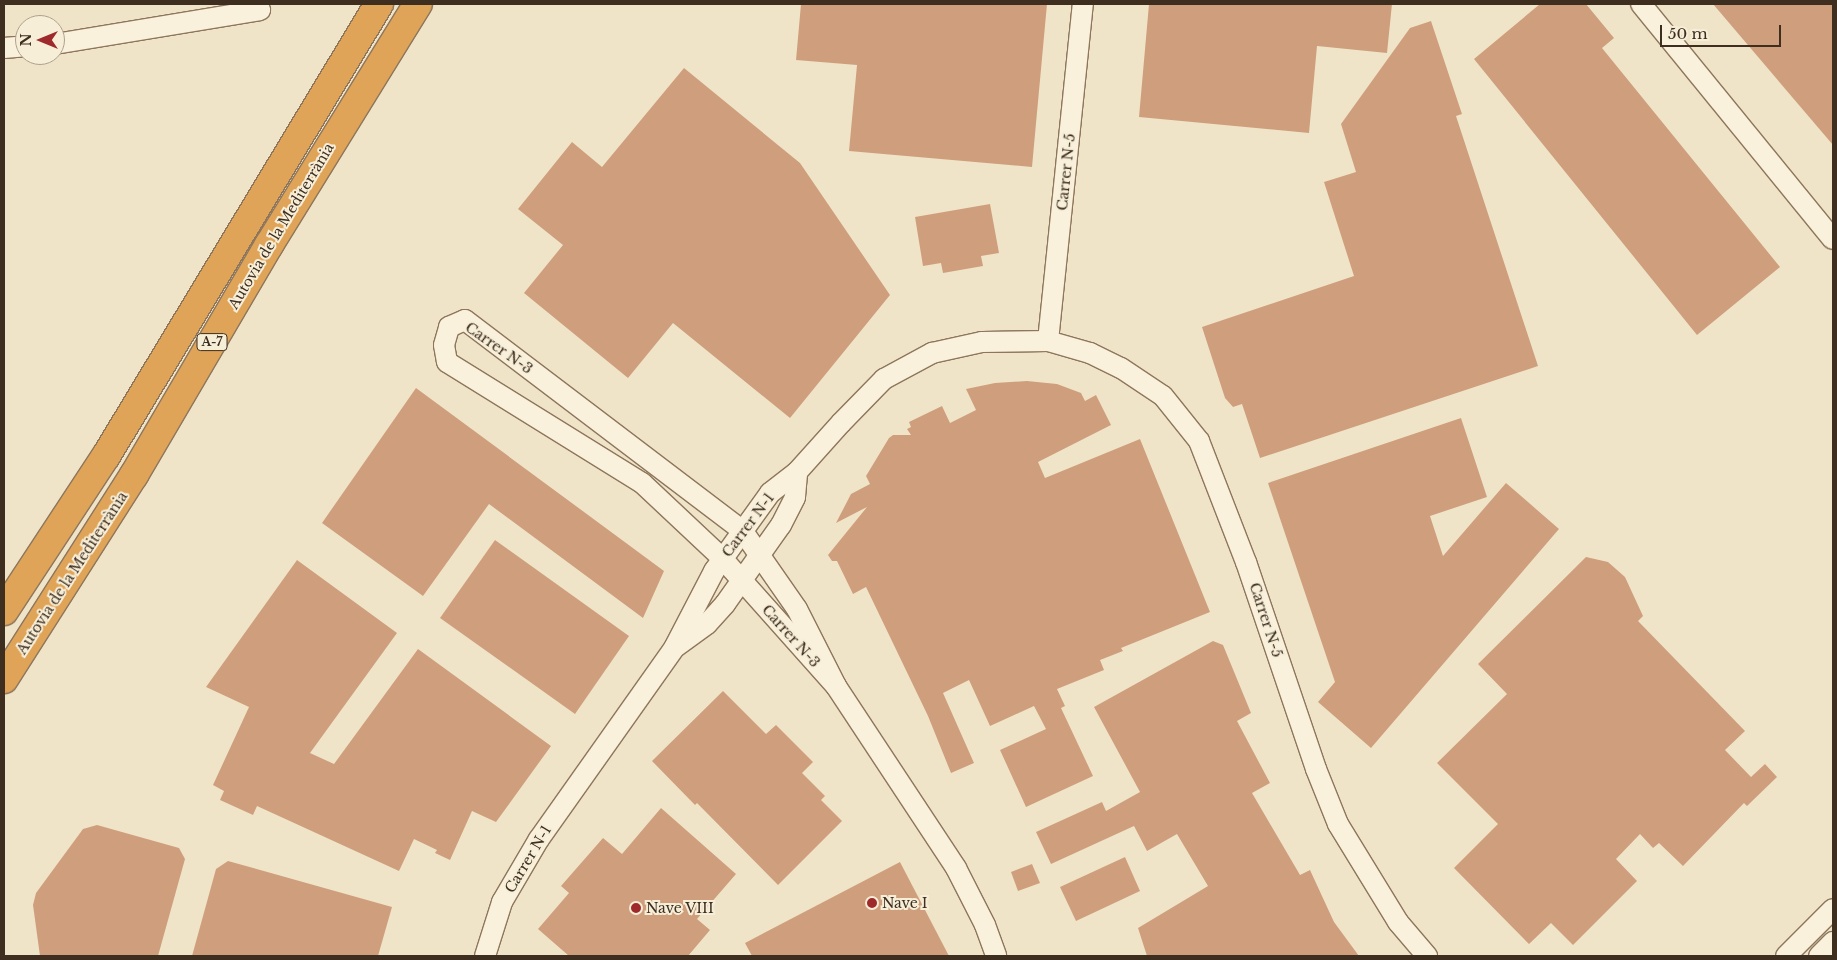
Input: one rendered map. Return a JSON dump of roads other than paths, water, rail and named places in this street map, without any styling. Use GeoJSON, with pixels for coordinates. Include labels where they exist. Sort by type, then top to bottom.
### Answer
{"type":"FeatureCollection","features":[{"type":"Feature","properties":{"kind":"highway","name":"A-7"},"geometry":{"type":"LineString","coordinates":[[4,611],[106,456],[379,4]]}},
{"type":"Feature","properties":{"kind":"highway","name":"Autovia de la Mediterrània"},"geometry":{"type":"LineString","coordinates":[[4,679],[134,475],[269,245],[418,4]]}},
{"type":"Feature","properties":{"kind":"street","name":"Carrer N-5"},"geometry":{"type":"LineString","coordinates":[[1048,341],[1083,4]]}},
{"type":"Feature","properties":{"kind":"street"},"geometry":{"type":"LineString","coordinates":[[1640,4],[1833,239]]}},
{"type":"Feature","properties":{"kind":"street"},"geometry":{"type":"LineString","coordinates":[[65,42],[260,10]]}},
{"type":"Feature","properties":{"kind":"street","name":"Carrer N-3"},"geometry":{"type":"LineString","coordinates":[[836,686],[723,559],[642,483],[447,362],[444,344],[449,327],[465,320],[742,530],[797,609],[836,686],[956,868],[985,925],[996,956]]}},
{"type":"Feature","properties":{"kind":"street","name":"Carrer N-5"},"geometry":{"type":"LineString","coordinates":[[797,472],[884,379],[932,354],[982,342],[1048,341],[1090,354],[1128,373],[1163,396],[1199,441],[1246,562],[1307,741],[1338,824],[1398,922],[1428,956]]}},
{"type":"Feature","properties":{"kind":"street","name":"Carrer N-1"},"geometry":{"type":"LineString","coordinates":[[485,956],[502,902],[539,839],[674,648],[690,615],[742,530],[770,493],[797,472]]}},
{"type":"Feature","properties":{"kind":"street","name":"Carrer N-1"},"geometry":{"type":"LineString","coordinates":[[674,648],[707,624],[742,581],[781,526],[795,497],[797,472]]}},
{"type":"Feature","properties":{"kind":"street"},"geometry":{"type":"LineString","coordinates":[[1786,956],[1833,909]]}},
{"type":"Feature","properties":{"kind":"street"},"geometry":{"type":"LineString","coordinates":[[1819,956],[1833,942]]}},
{"type":"Feature","properties":{"kind":"place","name":"Nave I"},"geometry":{"type":"Point","coordinates":[872,903]}},
{"type":"Feature","properties":{"kind":"place","name":"Nave VIII"},"geometry":{"type":"Point","coordinates":[636,908]}}]}
